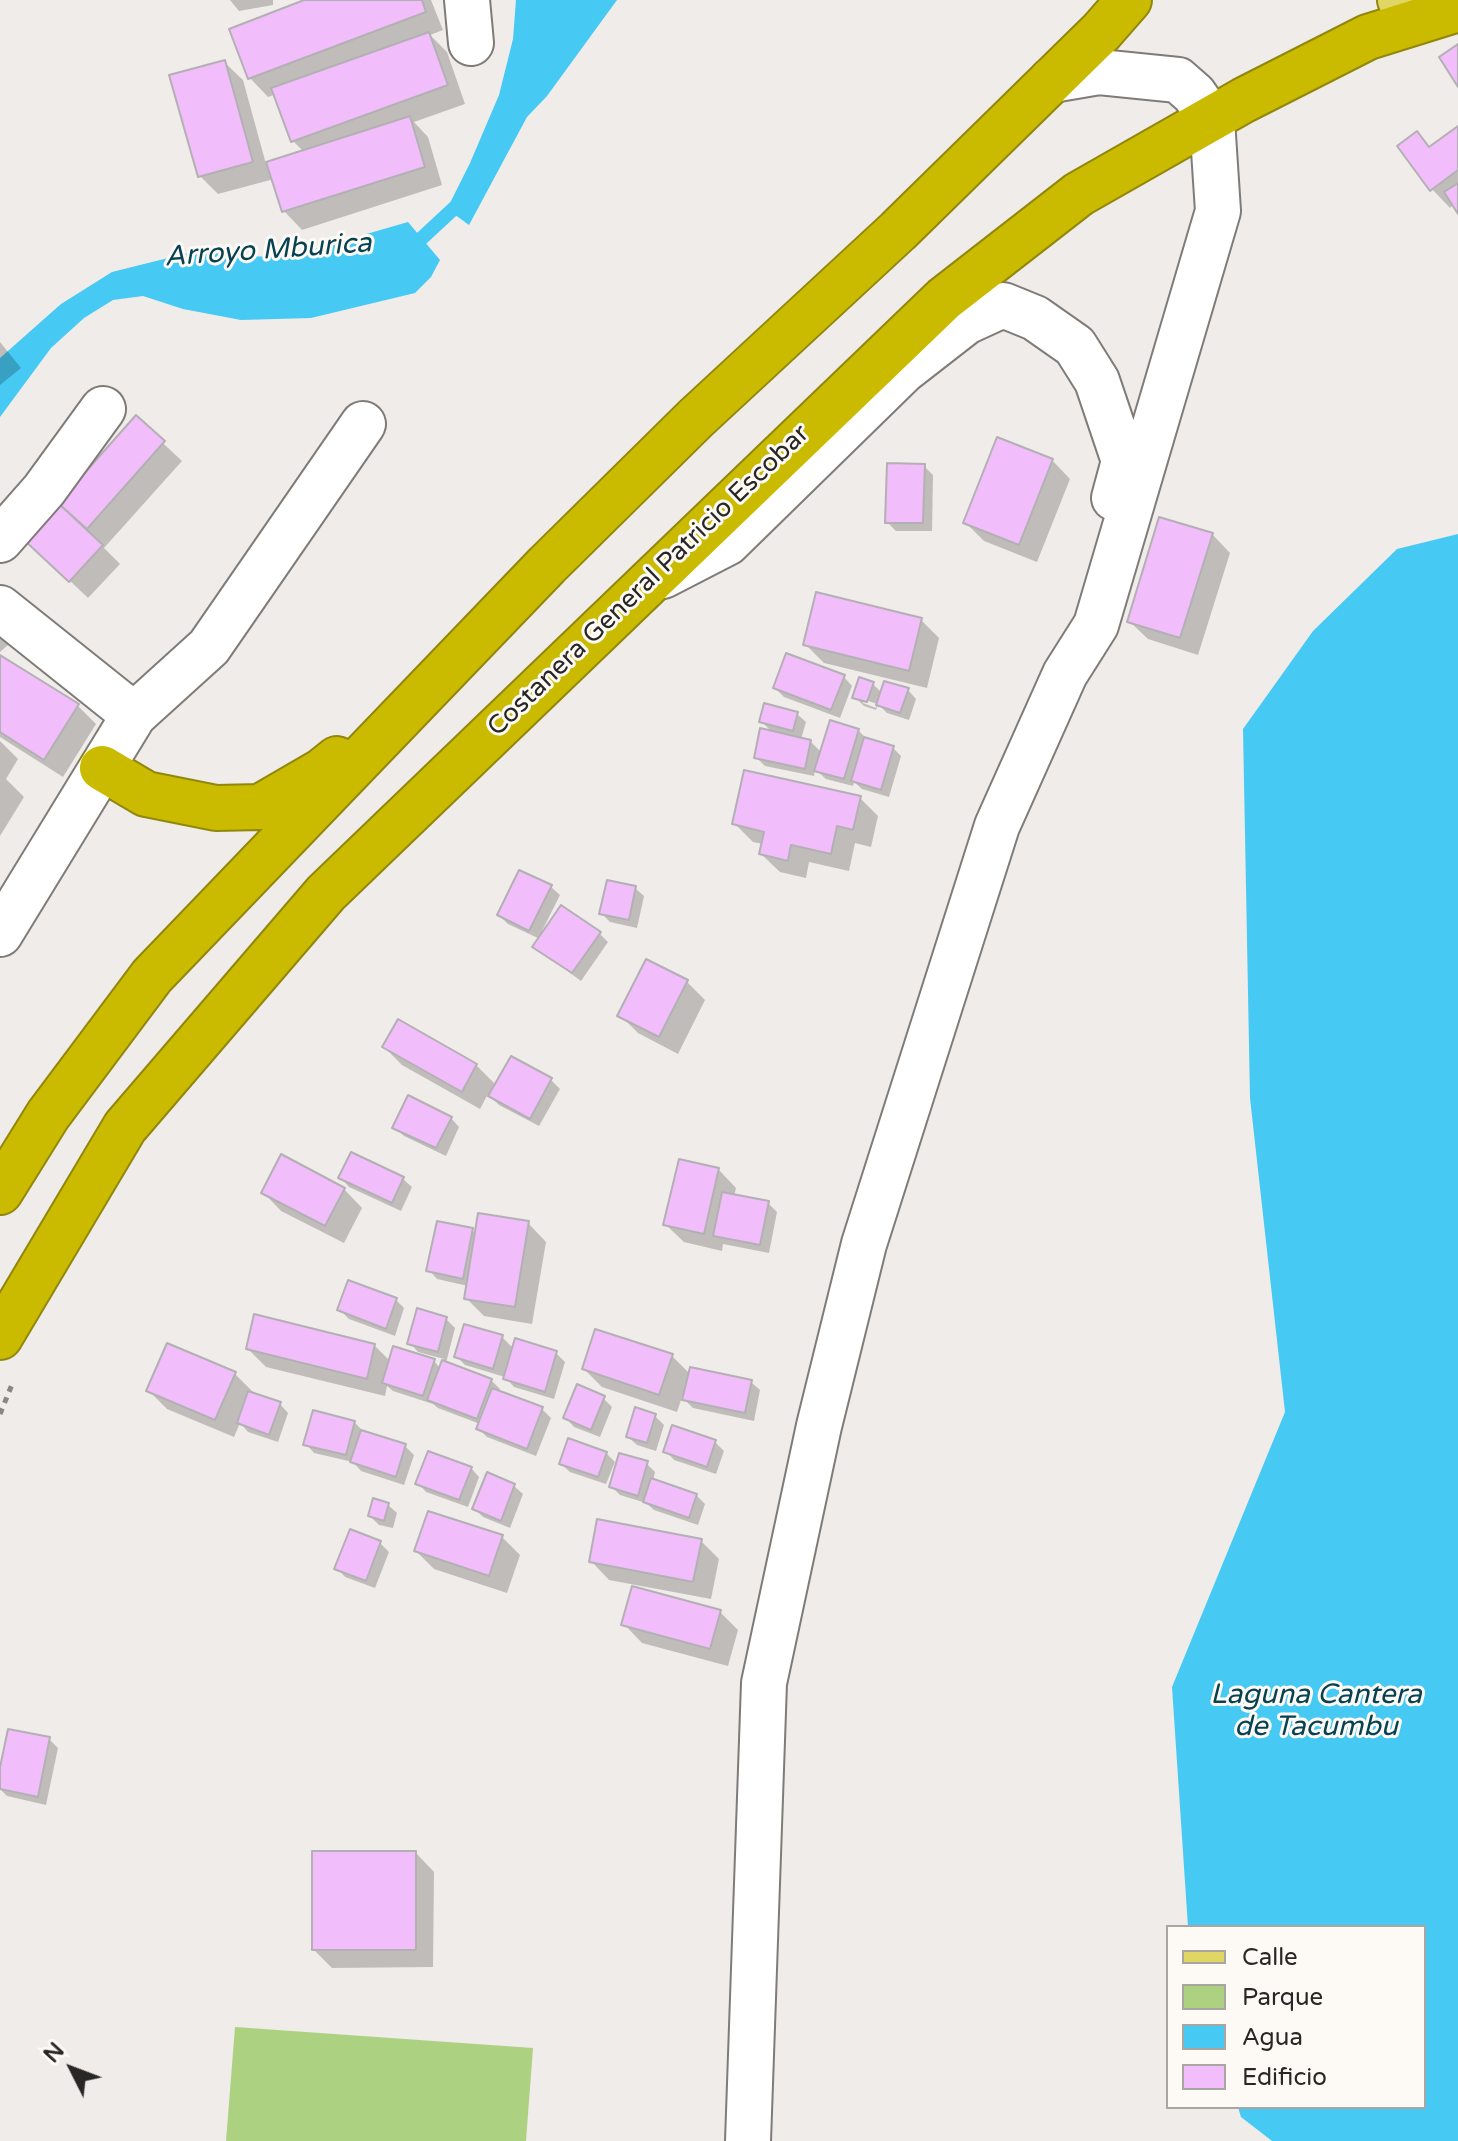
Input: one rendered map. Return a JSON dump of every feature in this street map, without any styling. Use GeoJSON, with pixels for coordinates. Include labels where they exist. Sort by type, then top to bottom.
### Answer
{"type":"FeatureCollection","features":[{"type":"Feature","properties":{"kind":"highway"},"geometry":{"type":"LineString","coordinates":[[0,1192],[48,1115],[152,976],[427,689],[696,418],[898,231],[1129,0]]}},
{"type":"Feature","properties":{"kind":"highway","name":"Costanera General Patricio Escobar"},"geometry":{"type":"LineString","coordinates":[[0,1337],[125,1127],[326,893],[944,299],[1079,194],[1244,100],[1368,37],[1458,9]]}},
{"type":"Feature","properties":{"kind":"highway"},"geometry":{"type":"LineString","coordinates":[[102,768],[146,794],[216,808],[260,807],[322,771],[427,689]]}},
{"type":"Feature","properties":{"kind":"main road"},"geometry":{"type":"LineString","coordinates":[[1400,0],[1412,3],[1458,2]]}},
{"type":"Feature","properties":{"kind":"street"},"geometry":{"type":"LineString","coordinates":[[467,0],[471,43]]}},
{"type":"Feature","properties":{"kind":"street"},"geometry":{"type":"LineString","coordinates":[[748,2141],[764,1683],[819,1426],[864,1244],[997,826],[1065,674],[1096,625],[1218,211],[1212,120],[1194,94],[1178,80],[1099,72],[1052,80]]}},
{"type":"Feature","properties":{"kind":"street"},"geometry":{"type":"LineString","coordinates":[[643,587],[727,543],[903,371],[966,322],[1003,305],[1035,318],[1075,346],[1097,381],[1124,461],[1065,674]]}},
{"type":"Feature","properties":{"kind":"street"},"geometry":{"type":"LineString","coordinates":[[0,540],[44,490],[103,409]]}},
{"type":"Feature","properties":{"kind":"street"},"geometry":{"type":"LineString","coordinates":[[0,934],[134,715],[209,647],[363,424]]}},
{"type":"Feature","properties":{"kind":"street"},"geometry":{"type":"LineString","coordinates":[[0,608],[134,715]]}},
{"type":"Feature","properties":{"kind":"path"},"geometry":{"type":"LineString","coordinates":[[0,1414],[14,1379]]}},
{"type":"Feature","properties":{"kind":"green space"},"geometry":{"type":"Polygon","coordinates":[[[235,2027],[533,2048],[526,2141],[226,2141],[235,2027]]]}},
{"type":"Feature","properties":{"kind":"water"},"geometry":{"type":"Polygon","coordinates":[[[516,0],[617,0],[547,96],[527,117],[469,225],[447,209],[499,95],[513,39],[516,0]]]}},
{"type":"Feature","properties":{"kind":"water"},"geometry":{"type":"Polygon","coordinates":[[[408,222],[440,260],[431,277],[415,293],[311,318],[241,320],[183,309],[143,296],[113,300],[84,318],[51,348],[0,417],[0,358],[61,304],[112,272],[196,251],[287,257],[408,222]]]}},
{"type":"Feature","properties":{"kind":"water","name":"Laguna Cantera de Tacumbu"},"geometry":{"type":"Polygon","coordinates":[[[1458,534],[1458,2141],[1272,2141],[1241,2117],[1239,2109],[1426,2109],[1426,1925],[1188,1925],[1172,1687],[1285,1412],[1250,1098],[1243,729],[1313,631],[1397,549],[1458,534]]]}},
{"type":"Feature","properties":{"kind":"building"},"geometry":{"type":"Polygon","coordinates":[[[304,0],[422,0],[426,12],[248,79],[229,29],[304,0]]]}},
{"type":"Feature","properties":{"kind":"building"},"geometry":{"type":"Polygon","coordinates":[[[429,32],[448,85],[291,142],[271,88],[429,32]]]}},
{"type":"Feature","properties":{"kind":"building"},"geometry":{"type":"Polygon","coordinates":[[[1458,44],[1458,87],[1439,57],[1458,44]]]}},
{"type":"Feature","properties":{"kind":"building"},"geometry":{"type":"Polygon","coordinates":[[[225,60],[253,162],[198,177],[169,75],[225,60]]]}},
{"type":"Feature","properties":{"kind":"building"},"geometry":{"type":"Polygon","coordinates":[[[410,116],[425,167],[282,212],[266,162],[410,116]]]}},
{"type":"Feature","properties":{"kind":"building"},"geometry":{"type":"Polygon","coordinates":[[[1458,126],[1458,170],[1430,191],[1397,146],[1417,131],[1429,147],[1458,126]]]}},
{"type":"Feature","properties":{"kind":"building"},"geometry":{"type":"Polygon","coordinates":[[[1458,183],[1458,214],[1444,192],[1458,183]]]}},
{"type":"Feature","properties":{"kind":"building"},"geometry":{"type":"Polygon","coordinates":[[[136,415],[165,441],[87,529],[58,503],[136,415]]]}},
{"type":"Feature","properties":{"kind":"building"},"geometry":{"type":"Polygon","coordinates":[[[997,437],[1053,459],[1019,545],[963,523],[997,437]]]}},
{"type":"Feature","properties":{"kind":"building"},"geometry":{"type":"Polygon","coordinates":[[[887,463],[925,464],[923,523],[885,523],[887,463]]]}},
{"type":"Feature","properties":{"kind":"building"},"geometry":{"type":"Polygon","coordinates":[[[58,503],[103,545],[69,582],[23,539],[58,503]]]}},
{"type":"Feature","properties":{"kind":"building"},"geometry":{"type":"Polygon","coordinates":[[[1159,517],[1213,533],[1180,638],[1127,622],[1159,517]]]}},
{"type":"Feature","properties":{"kind":"building"},"geometry":{"type":"Polygon","coordinates":[[[816,592],[922,618],[909,671],[803,645],[816,592]]]}},
{"type":"Feature","properties":{"kind":"building"},"geometry":{"type":"Polygon","coordinates":[[[786,653],[845,675],[831,710],[773,688],[786,653]]]}},
{"type":"Feature","properties":{"kind":"building"},"geometry":{"type":"Polygon","coordinates":[[[0,655],[79,704],[44,760],[0,732],[0,655]]]}},
{"type":"Feature","properties":{"kind":"building"},"geometry":{"type":"Polygon","coordinates":[[[859,677],[874,682],[867,702],[852,698],[859,677]]]}},
{"type":"Feature","properties":{"kind":"building"},"geometry":{"type":"Polygon","coordinates":[[[884,681],[909,688],[900,713],[876,705],[884,681]]]}},
{"type":"Feature","properties":{"kind":"building"},"geometry":{"type":"Polygon","coordinates":[[[764,703],[798,712],[793,731],[759,722],[764,703]]]}},
{"type":"Feature","properties":{"kind":"building"},"geometry":{"type":"Polygon","coordinates":[[[830,720],[859,729],[844,779],[814,771],[830,720]]]}},
{"type":"Feature","properties":{"kind":"building"},"geometry":{"type":"Polygon","coordinates":[[[760,728],[811,740],[805,769],[754,758],[760,728]]]}},
{"type":"Feature","properties":{"kind":"building"},"geometry":{"type":"Polygon","coordinates":[[[864,737],[894,746],[881,790],[851,781],[864,737]]]}},
{"type":"Feature","properties":{"kind":"building"},"geometry":{"type":"Polygon","coordinates":[[[744,770],[861,796],[853,830],[837,826],[831,854],[791,845],[788,861],[759,854],[764,832],[732,824],[744,770]]]}},
{"type":"Feature","properties":{"kind":"building"},"geometry":{"type":"Polygon","coordinates":[[[519,870],[552,885],[529,931],[497,915],[519,870]]]}},
{"type":"Feature","properties":{"kind":"building"},"geometry":{"type":"Polygon","coordinates":[[[607,880],[636,886],[629,920],[599,914],[607,880]]]}},
{"type":"Feature","properties":{"kind":"building"},"geometry":{"type":"Polygon","coordinates":[[[561,905],[601,932],[572,973],[532,947],[561,905]]]}},
{"type":"Feature","properties":{"kind":"building"},"geometry":{"type":"Polygon","coordinates":[[[646,959],[688,980],[659,1037],[617,1016],[646,959]]]}},
{"type":"Feature","properties":{"kind":"building"},"geometry":{"type":"Polygon","coordinates":[[[398,1019],[477,1064],[462,1092],[382,1047],[398,1019]]]}},
{"type":"Feature","properties":{"kind":"building"},"geometry":{"type":"Polygon","coordinates":[[[511,1056],[552,1078],[530,1119],[488,1096],[511,1056]]]}},
{"type":"Feature","properties":{"kind":"building"},"geometry":{"type":"Polygon","coordinates":[[[408,1095],[452,1117],[436,1148],[392,1128],[408,1095]]]}},
{"type":"Feature","properties":{"kind":"building"},"geometry":{"type":"Polygon","coordinates":[[[351,1152],[404,1177],[392,1203],[338,1178],[351,1152]]]}},
{"type":"Feature","properties":{"kind":"building"},"geometry":{"type":"Polygon","coordinates":[[[281,1154],[345,1188],[325,1226],[261,1193],[281,1154]]]}},
{"type":"Feature","properties":{"kind":"building"},"geometry":{"type":"Polygon","coordinates":[[[679,1159],[719,1168],[704,1234],[663,1225],[679,1159]]]}},
{"type":"Feature","properties":{"kind":"building"},"geometry":{"type":"Polygon","coordinates":[[[722,1192],[769,1201],[760,1245],[713,1236],[722,1192]]]}},
{"type":"Feature","properties":{"kind":"building"},"geometry":{"type":"Polygon","coordinates":[[[478,1213],[529,1221],[515,1307],[464,1299],[478,1213]]]}},
{"type":"Feature","properties":{"kind":"building"},"geometry":{"type":"Polygon","coordinates":[[[437,1221],[473,1228],[463,1279],[426,1271],[437,1221]]]}},
{"type":"Feature","properties":{"kind":"building"},"geometry":{"type":"Polygon","coordinates":[[[348,1280],[397,1298],[386,1329],[337,1310],[348,1280]]]}},
{"type":"Feature","properties":{"kind":"building"},"geometry":{"type":"Polygon","coordinates":[[[417,1308],[447,1317],[438,1352],[407,1344],[417,1308]]]}},
{"type":"Feature","properties":{"kind":"building"},"geometry":{"type":"Polygon","coordinates":[[[254,1314],[375,1344],[367,1379],[246,1349],[254,1314]]]}},
{"type":"Feature","properties":{"kind":"building"},"geometry":{"type":"Polygon","coordinates":[[[464,1324],[503,1335],[493,1369],[454,1357],[464,1324]]]}},
{"type":"Feature","properties":{"kind":"building"},"geometry":{"type":"Polygon","coordinates":[[[595,1329],[673,1354],[659,1395],[582,1369],[595,1329]]]}},
{"type":"Feature","properties":{"kind":"building"},"geometry":{"type":"Polygon","coordinates":[[[515,1338],[557,1351],[545,1392],[503,1379],[515,1338]]]}},
{"type":"Feature","properties":{"kind":"building"},"geometry":{"type":"Polygon","coordinates":[[[167,1343],[236,1372],[215,1420],[146,1391],[167,1343]]]}},
{"type":"Feature","properties":{"kind":"building"},"geometry":{"type":"Polygon","coordinates":[[[393,1346],[435,1359],[423,1396],[382,1383],[393,1346]]]}},
{"type":"Feature","properties":{"kind":"building"},"geometry":{"type":"Polygon","coordinates":[[[442,1360],[492,1379],[477,1419],[427,1400],[442,1360]]]}},
{"type":"Feature","properties":{"kind":"building"},"geometry":{"type":"Polygon","coordinates":[[[690,1367],[752,1380],[745,1413],[682,1400],[690,1367]]]}},
{"type":"Feature","properties":{"kind":"building"},"geometry":{"type":"Polygon","coordinates":[[[577,1384],[605,1396],[591,1430],[563,1418],[577,1384]]]}},
{"type":"Feature","properties":{"kind":"building"},"geometry":{"type":"Polygon","coordinates":[[[492,1388],[543,1407],[527,1449],[476,1429],[492,1388]]]}},
{"type":"Feature","properties":{"kind":"building"},"geometry":{"type":"Polygon","coordinates":[[[248,1391],[281,1402],[269,1435],[237,1423],[248,1391]]]}},
{"type":"Feature","properties":{"kind":"building"},"geometry":{"type":"Polygon","coordinates":[[[635,1407],[656,1414],[647,1443],[626,1437],[635,1407]]]}},
{"type":"Feature","properties":{"kind":"building"},"geometry":{"type":"Polygon","coordinates":[[[313,1410],[355,1421],[346,1455],[303,1445],[313,1410]]]}},
{"type":"Feature","properties":{"kind":"building"},"geometry":{"type":"Polygon","coordinates":[[[672,1425],[716,1440],[707,1467],[663,1452],[672,1425]]]}},
{"type":"Feature","properties":{"kind":"building"},"geometry":{"type":"Polygon","coordinates":[[[361,1430],[406,1444],[396,1477],[350,1462],[361,1430]]]}},
{"type":"Feature","properties":{"kind":"building"},"geometry":{"type":"Polygon","coordinates":[[[568,1438],[607,1452],[598,1477],[559,1464],[568,1438]]]}},
{"type":"Feature","properties":{"kind":"building"},"geometry":{"type":"Polygon","coordinates":[[[428,1451],[472,1467],[459,1500],[415,1484],[428,1451]]]}},
{"type":"Feature","properties":{"kind":"building"},"geometry":{"type":"Polygon","coordinates":[[[619,1453],[648,1461],[638,1496],[609,1487],[619,1453]]]}},
{"type":"Feature","properties":{"kind":"building"},"geometry":{"type":"Polygon","coordinates":[[[487,1472],[515,1484],[501,1521],[472,1509],[487,1472]]]}},
{"type":"Feature","properties":{"kind":"building"},"geometry":{"type":"Polygon","coordinates":[[[651,1478],[697,1494],[689,1518],[643,1502],[651,1478]]]}},
{"type":"Feature","properties":{"kind":"building"},"geometry":{"type":"Polygon","coordinates":[[[373,1498],[389,1503],[384,1521],[368,1516],[373,1498]]]}},
{"type":"Feature","properties":{"kind":"building"},"geometry":{"type":"Polygon","coordinates":[[[428,1511],[503,1535],[489,1576],[414,1551],[428,1511]]]}},
{"type":"Feature","properties":{"kind":"building"},"geometry":{"type":"Polygon","coordinates":[[[597,1519],[702,1539],[693,1582],[589,1562],[597,1519]]]}},
{"type":"Feature","properties":{"kind":"building"},"geometry":{"type":"Polygon","coordinates":[[[350,1529],[381,1541],[366,1581],[334,1569],[350,1529]]]}},
{"type":"Feature","properties":{"kind":"building"},"geometry":{"type":"Polygon","coordinates":[[[632,1586],[721,1610],[710,1649],[621,1625],[632,1586]]]}},
{"type":"Feature","properties":{"kind":"building"},"geometry":{"type":"Polygon","coordinates":[[[8,1729],[50,1737],[38,1797],[0,1789],[0,1767],[8,1729]]]}},
{"type":"Feature","properties":{"kind":"building"},"geometry":{"type":"Polygon","coordinates":[[[312,1851],[416,1851],[416,1950],[312,1950],[312,1851]]]}},
{"type":"Feature","properties":{"kind":"waterway","name":"Arroyo Mburica"},"geometry":{"type":"LineString","coordinates":[[409,250],[464,199]]}}]}
